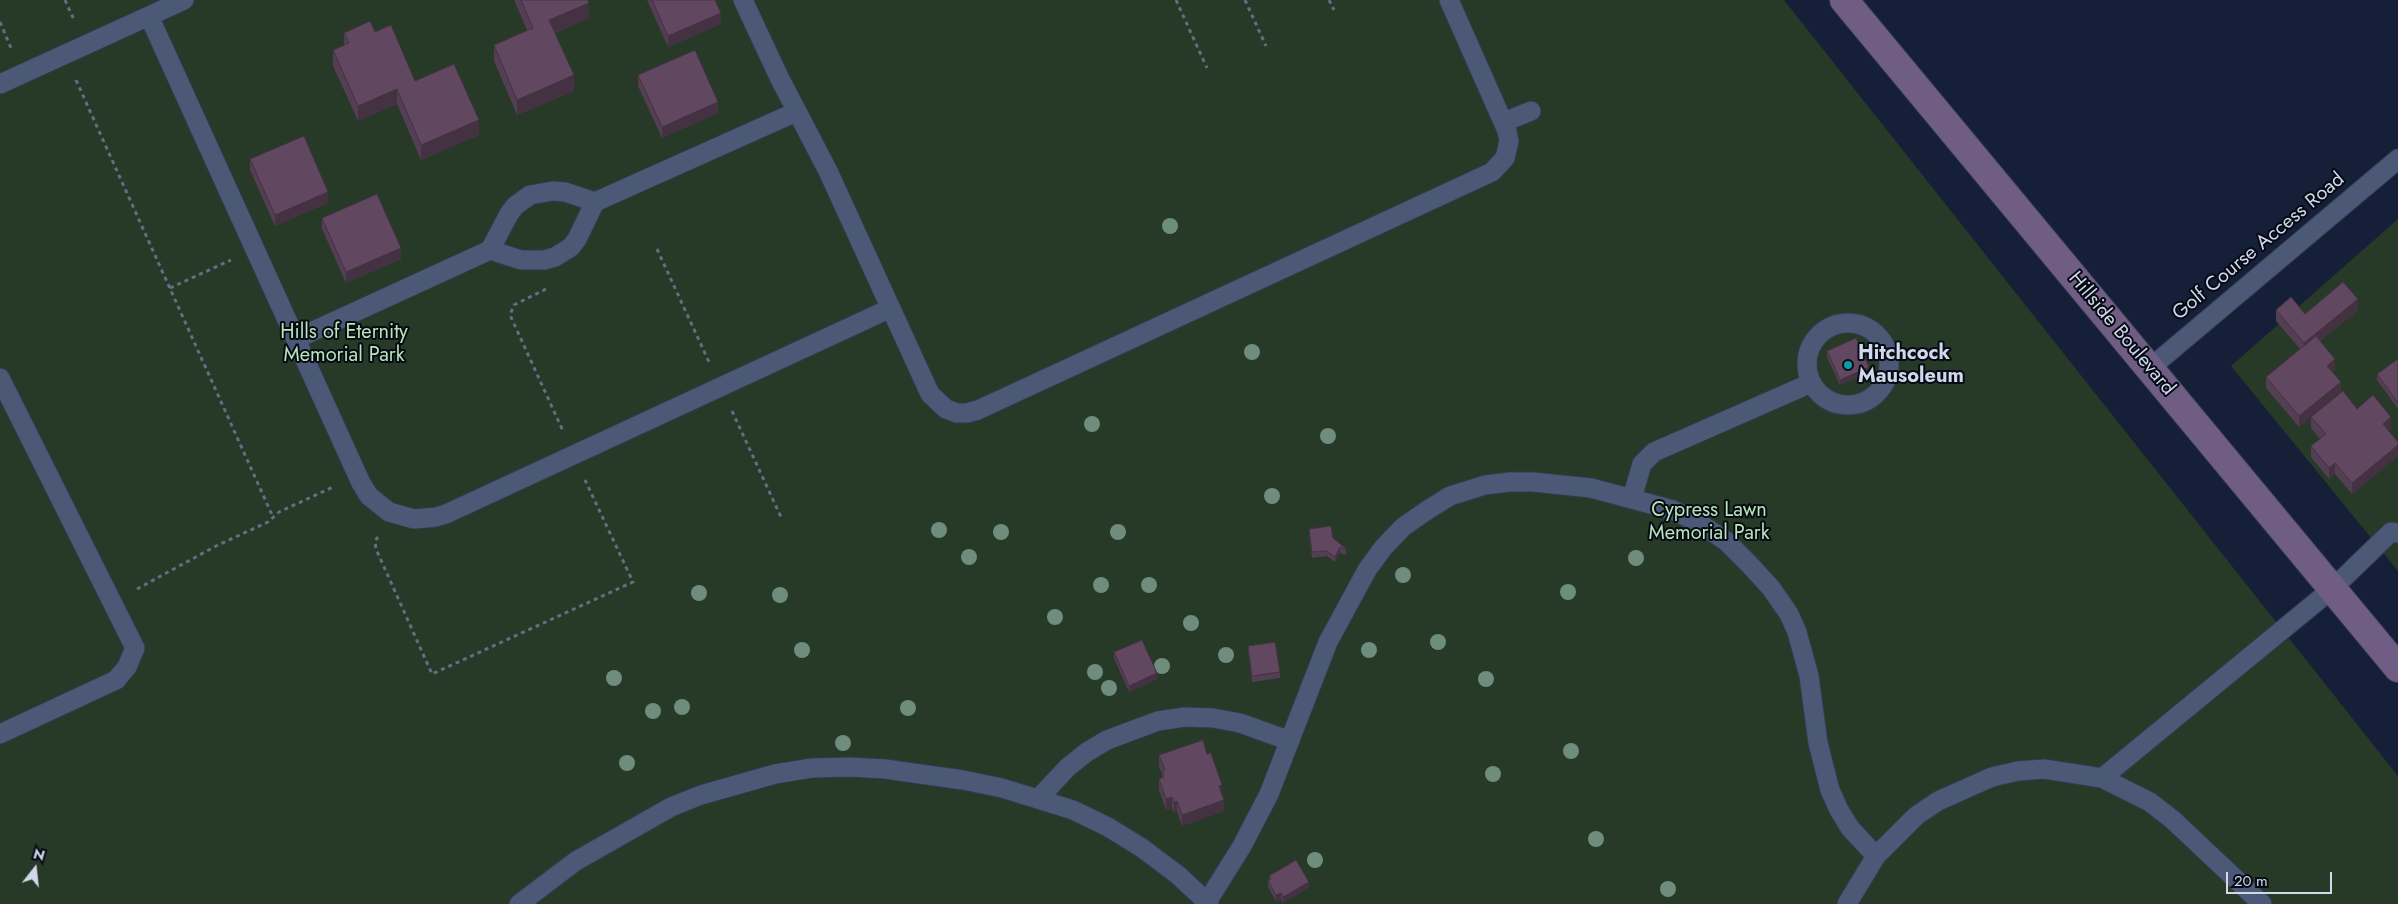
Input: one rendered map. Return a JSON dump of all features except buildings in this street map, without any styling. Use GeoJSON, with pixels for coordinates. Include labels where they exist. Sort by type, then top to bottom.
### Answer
{"type":"FeatureCollection","features":[{"type":"Feature","properties":{"kind":"main road","name":"Hillside Boulevard"},"geometry":{"type":"LineString","coordinates":[[1844,0],[2398,668]]}},
{"type":"Feature","properties":{"kind":"lane"},"geometry":{"type":"LineString","coordinates":[[0,84],[184,0]]}},
{"type":"Feature","properties":{"kind":"lane"},"geometry":{"type":"LineString","coordinates":[[743,0],[796,112],[828,171],[930,394],[938,403],[957,413],[978,410],[1485,177],[1505,158],[1509,141],[1504,122],[1449,0]]}},
{"type":"Feature","properties":{"kind":"lane"},"geometry":{"type":"LineString","coordinates":[[149,16],[358,476],[369,496],[389,512],[414,519],[436,517],[891,308]]}},
{"type":"Feature","properties":{"kind":"lane"},"geometry":{"type":"LineString","coordinates":[[1504,122],[1531,111]]}},
{"type":"Feature","properties":{"kind":"lane"},"geometry":{"type":"LineString","coordinates":[[490,250],[521,260],[544,260],[555,257],[571,247],[577,239],[595,202],[796,112]]}},
{"type":"Feature","properties":{"kind":"lane","name":"Golf Course Access Road"},"geometry":{"type":"LineString","coordinates":[[2149,369],[2398,159]]}},
{"type":"Feature","properties":{"kind":"lane"},"geometry":{"type":"LineString","coordinates":[[296,338],[490,250],[509,214],[515,206],[530,195],[553,191],[565,192],[595,202]]}},
{"type":"Feature","properties":{"kind":"lane"},"geometry":{"type":"LineString","coordinates":[[1851,323],[1859,325],[1875,333],[1885,348],[1889,366],[1884,384],[1878,393],[1862,403],[1842,406],[1834,403],[1820,395],[1811,383],[1806,367],[1809,350],[1818,335],[1833,326],[1851,323]]}},
{"type":"Feature","properties":{"kind":"lane"},"geometry":{"type":"LineString","coordinates":[[0,378],[135,648],[122,674],[116,680],[0,734]]}},
{"type":"Feature","properties":{"kind":"lane"},"geometry":{"type":"LineString","coordinates":[[1632,498],[1642,464],[1654,452],[1811,383]]}},
{"type":"Feature","properties":{"kind":"lane"},"geometry":{"type":"LineString","coordinates":[[519,904],[576,861],[670,807],[710,792],[776,774],[812,768],[849,767],[885,769],[962,780],[1038,798],[1073,810],[1108,827],[1142,848],[1178,875],[1208,903],[1256,820],[1290,741],[1328,642],[1353,593],[1382,548],[1403,527],[1450,496],[1485,485],[1510,482],[1533,482],[1591,488],[1632,498],[1673,510],[1699,522],[1726,541],[1776,594],[1789,614],[1804,652],[1818,743],[1830,790],[1850,828],[1876,856]]}},
{"type":"Feature","properties":{"kind":"lane"},"geometry":{"type":"LineString","coordinates":[[2102,778],[2332,589],[2391,532],[2398,533]]}},
{"type":"Feature","properties":{"kind":"lane"},"geometry":{"type":"LineString","coordinates":[[1038,798],[1068,767],[1087,752],[1115,736],[1158,721],[1185,717],[1213,718],[1240,723],[1290,741]]}},
{"type":"Feature","properties":{"kind":"lane"},"geometry":{"type":"LineString","coordinates":[[1847,904],[1876,856],[1896,834],[1923,811],[1964,788],[1992,778],[2018,771],[2044,769],[2102,778],[2150,802],[2173,820],[2262,904]]}},
{"type":"Feature","properties":{"kind":"path"},"geometry":{"type":"LineString","coordinates":[[65,0],[74,20]]}},
{"type":"Feature","properties":{"kind":"path"},"geometry":{"type":"LineString","coordinates":[[1176,0],[1208,68]]}},
{"type":"Feature","properties":{"kind":"path"},"geometry":{"type":"LineString","coordinates":[[1245,0],[1266,46]]}},
{"type":"Feature","properties":{"kind":"path"},"geometry":{"type":"LineString","coordinates":[[1330,0],[1334,10]]}},
{"type":"Feature","properties":{"kind":"path"},"geometry":{"type":"LineString","coordinates":[[0,22],[12,48]]}},
{"type":"Feature","properties":{"kind":"path"},"geometry":{"type":"LineString","coordinates":[[74,73],[273,517]]}},
{"type":"Feature","properties":{"kind":"path"},"geometry":{"type":"LineString","coordinates":[[170,288],[254,249]]}},
{"type":"Feature","properties":{"kind":"path"},"geometry":{"type":"LineString","coordinates":[[112,602],[216,546],[268,522],[279,512],[358,476]]}},
{"type":"Feature","properties":{"kind":"green space"},"geometry":{"type":"Polygon","coordinates":[[[0,0],[1784,0],[2398,776],[2398,904],[0,904],[0,0]]]}},
{"type":"Feature","properties":{"kind":"green space"},"geometry":{"type":"Polygon","coordinates":[[[2398,219],[2398,571],[2231,366],[2398,219]]]}},
{"type":"Feature","properties":{"kind":"place","name":"Hitchcock Mausoleum"},"geometry":{"type":"Point","coordinates":[1848,365]}},
{"type":"Feature","properties":{"kind":"park label","name":"Hills of Eternity Memorial Park"},"geometry":{"type":"Point","coordinates":[344,344]}},
{"type":"Feature","properties":{"kind":"park label","name":"Cypress Lawn Memorial Park"},"geometry":{"type":"Point","coordinates":[1709,522]}}]}
